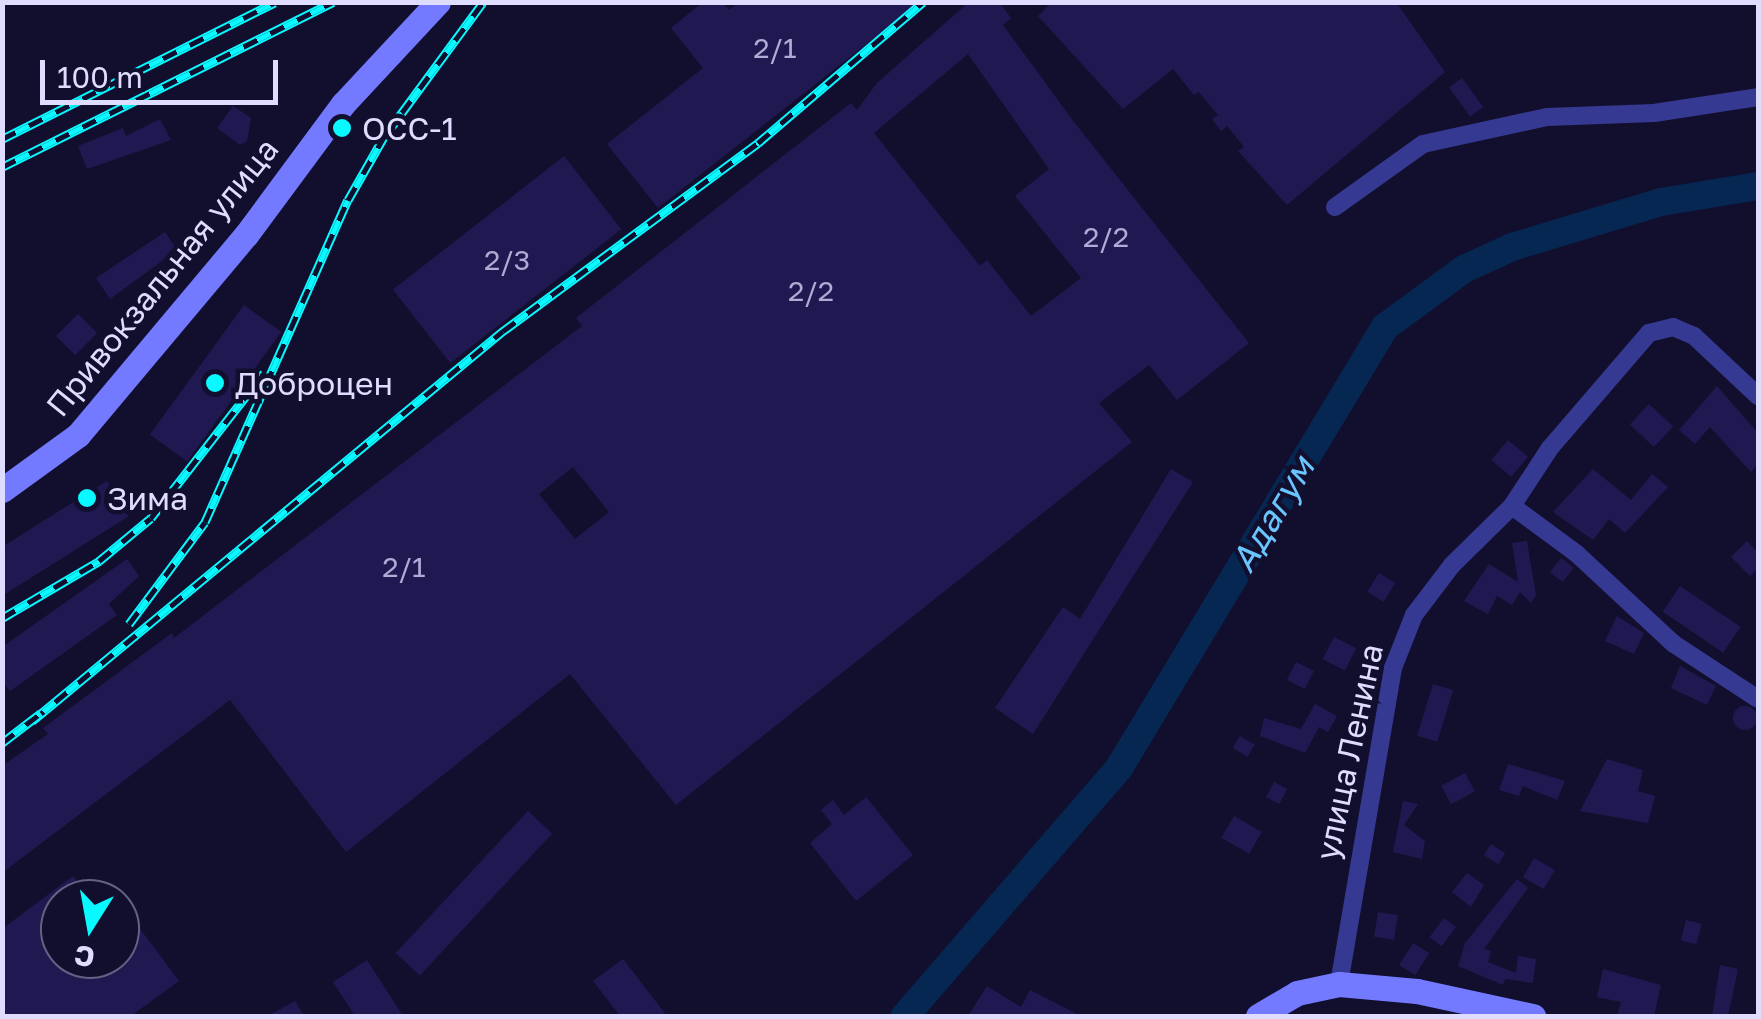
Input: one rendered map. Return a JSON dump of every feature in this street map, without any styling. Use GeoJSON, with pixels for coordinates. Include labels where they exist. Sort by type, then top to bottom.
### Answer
{"type":"FeatureCollection","features":[{"type":"Feature","properties":{"kind":"main road","name":"Привокзальная улица"},"geometry":{"type":"LineString","coordinates":[[2,490],[78,435],[246,234],[343,104],[438,2]]}},
{"type":"Feature","properties":{"kind":"main road"},"geometry":{"type":"LineString","coordinates":[[1258,1016],[1297,993],[1339,984],[1448,1008],[1533,1016]]}},
{"type":"Feature","properties":{"kind":"street"},"geometry":{"type":"LineString","coordinates":[[1335,207],[1423,144],[1547,117],[1654,113],[1758,98]]}},
{"type":"Feature","properties":{"kind":"street","name":"улица Ленина"},"geometry":{"type":"LineString","coordinates":[[1339,984],[1397,652],[1439,581],[1512,506],[1599,388],[1662,327],[1694,336],[1758,396]]}},
{"type":"Feature","properties":{"kind":"street"},"geometry":{"type":"LineString","coordinates":[[1512,506],[1577,554],[1674,644],[1758,699]]}},
{"type":"Feature","properties":{"kind":"building"},"geometry":{"type":"Polygon","coordinates":[[[703,2],[723,2],[729,10],[739,2],[920,2],[658,208],[607,144],[703,68],[671,28],[703,2]]]}},
{"type":"Feature","properties":{"kind":"building"},"geometry":{"type":"Polygon","coordinates":[[[969,2],[999,2],[1011,18],[1003,25],[1074,122],[1249,343],[1177,400],[1149,365],[1099,403],[1132,442],[676,805],[570,674],[346,852],[230,700],[2,873],[2,766],[48,734],[43,728],[172,633],[174,638],[582,326],[576,318],[851,103],[857,110],[877,83],[969,2]],[[968,54],[874,133],[980,266],[987,260],[1031,316],[1081,278],[1015,196],[1049,169],[968,54]],[[573,467],[539,494],[575,539],[609,512],[573,467]]]}},
{"type":"Feature","properties":{"kind":"building"},"geometry":{"type":"Polygon","coordinates":[[[1052,2],[1396,2],[1445,72],[1287,205],[1238,151],[1244,147],[1227,126],[1221,131],[1212,119],[1218,115],[1199,92],[1194,95],[1173,69],[1123,109],[1038,16],[1052,2]]]}},
{"type":"Feature","properties":{"kind":"building"},"geometry":{"type":"Polygon","coordinates":[[[1462,78],[1483,107],[1470,117],[1449,87],[1462,78]]]}},
{"type":"Feature","properties":{"kind":"building"},"geometry":{"type":"Polygon","coordinates":[[[233,106],[251,118],[247,141],[240,145],[217,128],[233,106]]]}},
{"type":"Feature","properties":{"kind":"building"},"geometry":{"type":"Polygon","coordinates":[[[160,119],[171,140],[87,169],[78,146],[123,128],[126,136],[160,119]]]}},
{"type":"Feature","properties":{"kind":"building"},"geometry":{"type":"Polygon","coordinates":[[[564,156],[621,229],[450,363],[393,290],[564,156]]]}},
{"type":"Feature","properties":{"kind":"building"},"geometry":{"type":"Polygon","coordinates":[[[165,232],[177,250],[110,299],[96,278],[165,232]]]}},
{"type":"Feature","properties":{"kind":"building","name":"Доброцен"},"geometry":{"type":"Polygon","coordinates":[[[244,305],[281,332],[187,461],[150,434],[244,305]]]}},
{"type":"Feature","properties":{"kind":"building"},"geometry":{"type":"Polygon","coordinates":[[[78,314],[97,333],[75,355],[56,336],[78,314]]]}},
{"type":"Feature","properties":{"kind":"building"},"geometry":{"type":"Polygon","coordinates":[[[1717,386],[1758,433],[1758,464],[1751,472],[1710,427],[1695,444],[1679,430],[1717,386]]]}},
{"type":"Feature","properties":{"kind":"building"},"geometry":{"type":"Polygon","coordinates":[[[1649,404],[1673,427],[1654,447],[1630,424],[1649,404]]]}},
{"type":"Feature","properties":{"kind":"building"},"geometry":{"type":"Polygon","coordinates":[[[1508,440],[1528,457],[1511,477],[1491,460],[1508,440]]]}},
{"type":"Feature","properties":{"kind":"building"},"geometry":{"type":"Polygon","coordinates":[[[1171,469],[1193,482],[1033,734],[995,708],[1063,607],[1080,619],[1171,469]]]}},
{"type":"Feature","properties":{"kind":"building"},"geometry":{"type":"Polygon","coordinates":[[[1593,469],[1631,500],[1652,474],[1668,487],[1625,533],[1609,519],[1593,540],[1553,512],[1593,469]]]}},
{"type":"Feature","properties":{"kind":"building"},"geometry":{"type":"Polygon","coordinates":[[[107,481],[129,516],[2,596],[2,547],[107,481]]]}},
{"type":"Feature","properties":{"kind":"building"},"geometry":{"type":"Polygon","coordinates":[[[1527,541],[1536,595],[1531,603],[1520,592],[1512,605],[1497,596],[1488,614],[1464,601],[1489,564],[1518,582],[1512,543],[1527,541]]]}},
{"type":"Feature","properties":{"kind":"building"},"geometry":{"type":"Polygon","coordinates":[[[1747,541],[1758,553],[1758,568],[1750,576],[1731,557],[1747,541]]]}},
{"type":"Feature","properties":{"kind":"building"},"geometry":{"type":"Polygon","coordinates":[[[1561,558],[1574,568],[1563,582],[1550,572],[1561,558]]]}},
{"type":"Feature","properties":{"kind":"building"},"geometry":{"type":"Polygon","coordinates":[[[127,559],[139,576],[109,604],[117,615],[10,691],[2,681],[2,647],[127,559]]]}},
{"type":"Feature","properties":{"kind":"building"},"geometry":{"type":"Polygon","coordinates":[[[1379,573],[1395,583],[1383,602],[1367,592],[1379,573]]]}},
{"type":"Feature","properties":{"kind":"building"},"geometry":{"type":"Polygon","coordinates":[[[1680,586],[1741,627],[1723,653],[1663,612],[1680,586]]]}},
{"type":"Feature","properties":{"kind":"building"},"geometry":{"type":"Polygon","coordinates":[[[1617,616],[1644,633],[1634,654],[1605,641],[1617,616]]]}},
{"type":"Feature","properties":{"kind":"building"},"geometry":{"type":"Polygon","coordinates":[[[1334,637],[1356,648],[1345,671],[1323,659],[1334,637]]]}},
{"type":"Feature","properties":{"kind":"building"},"geometry":{"type":"Polygon","coordinates":[[[1296,662],[1314,671],[1305,689],[1287,680],[1296,662]]]}},
{"type":"Feature","properties":{"kind":"building"},"geometry":{"type":"Polygon","coordinates":[[[1680,666],[1716,686],[1707,705],[1671,688],[1680,666]]]}},
{"type":"Feature","properties":{"kind":"building"},"geometry":{"type":"Polygon","coordinates":[[[1433,684],[1453,690],[1437,742],[1417,736],[1433,684]]]}},
{"type":"Feature","properties":{"kind":"building"},"geometry":{"type":"Polygon","coordinates":[[[1315,704],[1337,716],[1328,732],[1319,727],[1305,753],[1260,736],[1264,718],[1301,729],[1315,704]]]}},
{"type":"Feature","properties":{"kind":"building"},"geometry":{"type":"Polygon","coordinates":[[[1745,706],[1754,709],[1754,727],[1745,730],[1736,727],[1733,718],[1736,709],[1745,706]]]}},
{"type":"Feature","properties":{"kind":"building"},"geometry":{"type":"Polygon","coordinates":[[[1240,736],[1255,745],[1247,757],[1233,748],[1240,736]]]}},
{"type":"Feature","properties":{"kind":"building"},"geometry":{"type":"Polygon","coordinates":[[[1607,759],[1643,770],[1638,791],[1655,796],[1648,823],[1580,811],[1607,759]]]}},
{"type":"Feature","properties":{"kind":"building"},"geometry":{"type":"Polygon","coordinates":[[[1508,764],[1565,781],[1557,800],[1523,786],[1519,796],[1499,790],[1508,764]]]}},
{"type":"Feature","properties":{"kind":"building"},"geometry":{"type":"Polygon","coordinates":[[[1465,773],[1475,792],[1451,804],[1441,786],[1465,773]]]}},
{"type":"Feature","properties":{"kind":"building"},"geometry":{"type":"Polygon","coordinates":[[[1274,782],[1287,789],[1279,804],[1266,797],[1274,782]]]}},
{"type":"Feature","properties":{"kind":"building"},"geometry":{"type":"Polygon","coordinates":[[[866,797],[913,855],[856,901],[810,843],[832,824],[821,810],[833,800],[844,815],[866,797]]]}},
{"type":"Feature","properties":{"kind":"building"},"geometry":{"type":"Polygon","coordinates":[[[1403,801],[1418,804],[1404,825],[1425,841],[1422,859],[1393,852],[1403,801]]]}},
{"type":"Feature","properties":{"kind":"building"},"geometry":{"type":"Polygon","coordinates":[[[528,811],[552,834],[420,975],[396,953],[528,811]]]}},
{"type":"Feature","properties":{"kind":"building"},"geometry":{"type":"Polygon","coordinates":[[[1234,816],[1262,832],[1249,854],[1222,838],[1234,816]]]}},
{"type":"Feature","properties":{"kind":"building"},"geometry":{"type":"Polygon","coordinates":[[[1491,844],[1505,853],[1498,864],[1484,855],[1491,844]]]}},
{"type":"Feature","properties":{"kind":"building"},"geometry":{"type":"Polygon","coordinates":[[[1534,858],[1555,870],[1544,889],[1523,877],[1534,858]]]}},
{"type":"Feature","properties":{"kind":"building"},"geometry":{"type":"Polygon","coordinates":[[[1467,873],[1484,885],[1471,907],[1452,892],[1467,873]]]}},
{"type":"Feature","properties":{"kind":"building"},"geometry":{"type":"Polygon","coordinates":[[[1517,879],[1528,888],[1484,949],[1491,951],[1488,962],[1516,973],[1518,956],[1536,959],[1533,983],[1505,979],[1503,985],[1458,966],[1465,943],[1517,879]]]}},
{"type":"Feature","properties":{"kind":"building"},"geometry":{"type":"Polygon","coordinates":[[[40,901],[40,979],[140,979],[140,929],[179,981],[131,1016],[2,1016],[2,929],[40,901]]]}},
{"type":"Feature","properties":{"kind":"building"},"geometry":{"type":"Polygon","coordinates":[[[1378,912],[1398,915],[1394,940],[1374,937],[1378,912]]]}},
{"type":"Feature","properties":{"kind":"building"},"geometry":{"type":"Polygon","coordinates":[[[1444,918],[1456,927],[1442,946],[1430,937],[1444,918]]]}},
{"type":"Feature","properties":{"kind":"building"},"geometry":{"type":"Polygon","coordinates":[[[1686,920],[1702,924],[1696,944],[1681,940],[1686,920]]]}},
{"type":"Feature","properties":{"kind":"building"},"geometry":{"type":"Polygon","coordinates":[[[1413,943],[1429,953],[1415,975],[1399,965],[1413,943]]]}},
{"type":"Feature","properties":{"kind":"building"},"geometry":{"type":"Polygon","coordinates":[[[623,959],[667,1016],[620,1016],[593,981],[623,959]]]}},
{"type":"Feature","properties":{"kind":"building"},"geometry":{"type":"Polygon","coordinates":[[[367,960],[403,1016],[355,1016],[333,982],[367,960]]]}},
{"type":"Feature","properties":{"kind":"building"},"geometry":{"type":"Polygon","coordinates":[[[1720,965],[1738,969],[1728,1016],[1712,1016],[1720,965]]]}},
{"type":"Feature","properties":{"kind":"building"},"geometry":{"type":"Polygon","coordinates":[[[1603,969],[1661,985],[1654,1016],[1617,1016],[1621,1002],[1597,997],[1603,969]]]}},
{"type":"Feature","properties":{"kind":"building"},"geometry":{"type":"Polygon","coordinates":[[[987,986],[1021,1007],[1030,990],[1081,1016],[968,1016],[987,986]]]}},
{"type":"Feature","properties":{"kind":"building"},"geometry":{"type":"Polygon","coordinates":[[[295,1001],[304,1016],[268,1016],[295,1001]]]}},
{"type":"Feature","properties":{"kind":"waterway","name":"Адагум"},"geometry":{"type":"LineString","coordinates":[[905,1016],[1119,768],[1385,327],[1464,269],[1512,247],[1661,202],[1758,186]]}},
{"type":"Feature","properties":{"kind":"railway"},"geometry":{"type":"LineString","coordinates":[[2,139],[275,2]]}},
{"type":"Feature","properties":{"kind":"railway"},"geometry":{"type":"LineString","coordinates":[[2,167],[333,2]]}},
{"type":"Feature","properties":{"kind":"railway"},"geometry":{"type":"LineString","coordinates":[[129,624],[205,522],[348,200],[384,137],[483,2]]}},
{"type":"Feature","properties":{"kind":"railway"},"geometry":{"type":"LineString","coordinates":[[32,721],[503,331],[758,143],[923,2]]}},
{"type":"Feature","properties":{"kind":"railway"},"geometry":{"type":"LineString","coordinates":[[2,618],[99,561],[151,518],[264,373]]}},
{"type":"Feature","properties":{"kind":"railway"},"geometry":{"type":"LineString","coordinates":[[2,743],[41,713]]}},
{"type":"Feature","properties":{"kind":"place","name":"ОСС-1"},"geometry":{"type":"Point","coordinates":[342,128]}},
{"type":"Feature","properties":{"kind":"place","name":"Доброцен"},"geometry":{"type":"Point","coordinates":[215,383]}},
{"type":"Feature","properties":{"kind":"place","name":"Зима"},"geometry":{"type":"Point","coordinates":[87,498]}}]}
